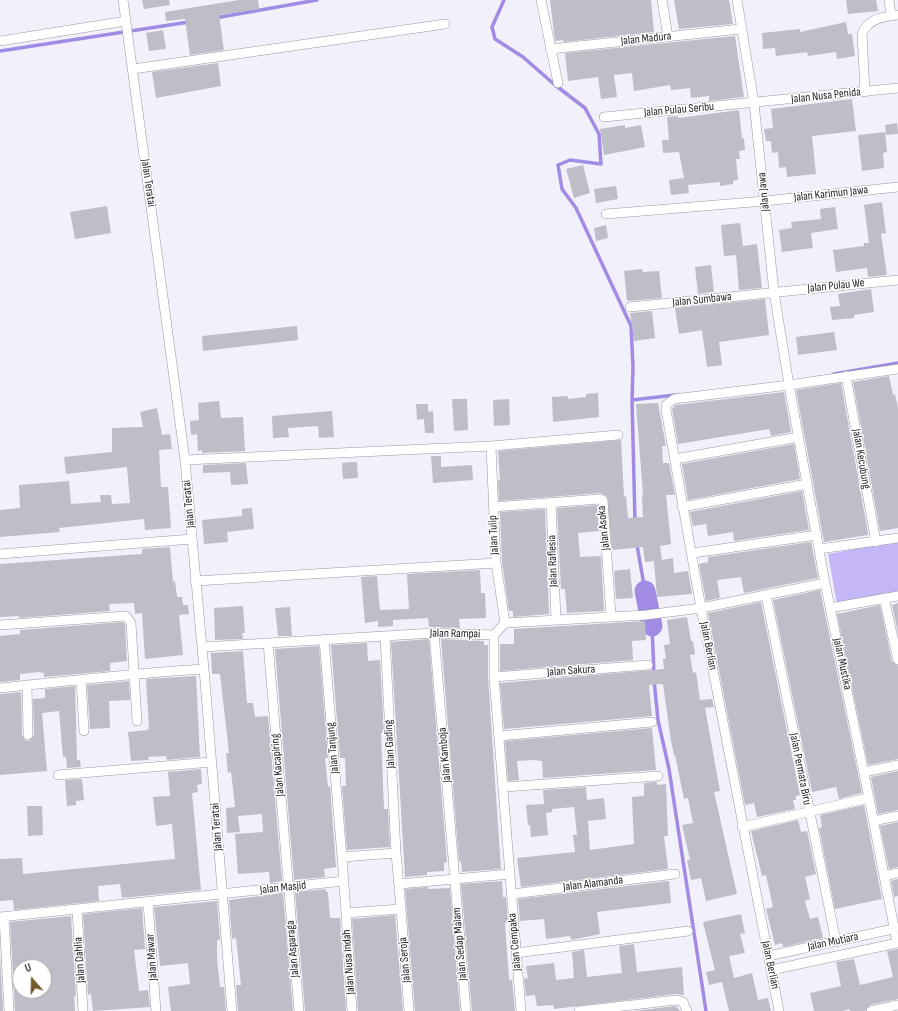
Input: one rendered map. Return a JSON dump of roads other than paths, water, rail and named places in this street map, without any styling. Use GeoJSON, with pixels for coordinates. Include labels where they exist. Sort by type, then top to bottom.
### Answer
{"type":"FeatureCollection","features":[{"type":"Feature","properties":{"kind":"street","name":"Jalan Teratai"},"geometry":{"type":"LineString","coordinates":[[124,0],[185,460],[212,762],[232,1011]]}},
{"type":"Feature","properties":{"kind":"street"},"geometry":{"type":"LineString","coordinates":[[540,0],[558,83]]}},
{"type":"Feature","properties":{"kind":"street"},"geometry":{"type":"LineString","coordinates":[[662,0],[668,37]]}},
{"type":"Feature","properties":{"kind":"street","name":"Jalan Jawa"},"geometry":{"type":"LineString","coordinates":[[737,0],[754,103],[774,292],[789,381]]}},
{"type":"Feature","properties":{"kind":"street"},"geometry":{"type":"LineString","coordinates":[[865,92],[862,34],[864,29],[872,21],[895,15],[889,0]]}},
{"type":"Feature","properties":{"kind":"street"},"geometry":{"type":"LineString","coordinates":[[0,41],[127,24]]}},
{"type":"Feature","properties":{"kind":"street"},"geometry":{"type":"LineString","coordinates":[[133,69],[445,24]]}},
{"type":"Feature","properties":{"kind":"street","name":"Jalan Madura"},"geometry":{"type":"LineString","coordinates":[[550,49],[742,29]]}},
{"type":"Feature","properties":{"kind":"street","name":"Jalan Nusa Penida"},"geometry":{"type":"LineString","coordinates":[[754,103],[898,88]]}},
{"type":"Feature","properties":{"kind":"street","name":"Jalan Pulau Seribu"},"geometry":{"type":"LineString","coordinates":[[604,117],[754,103]]}},
{"type":"Feature","properties":{"kind":"street","name":"Jalan Karimun Jawa"},"geometry":{"type":"LineString","coordinates":[[606,214],[898,188]]}},
{"type":"Feature","properties":{"kind":"street","name":"Jalan Pulau We"},"geometry":{"type":"LineString","coordinates":[[774,292],[898,280]]}},
{"type":"Feature","properties":{"kind":"street","name":"Jalan Sumbawa"},"geometry":{"type":"LineString","coordinates":[[630,307],[774,292]]}},
{"type":"Feature","properties":{"kind":"street"},"geometry":{"type":"LineString","coordinates":[[789,381],[898,370]]}},
{"type":"Feature","properties":{"kind":"street","name":"Jalan Kecubung"},"geometry":{"type":"LineString","coordinates":[[846,376],[876,542]]}},
{"type":"Feature","properties":{"kind":"street","name":"Jalan Mustika"},"geometry":{"type":"LineString","coordinates":[[789,381],[825,584],[884,876],[896,928],[897,943]]}},
{"type":"Feature","properties":{"kind":"street","name":"Jalan Berlian"},"geometry":{"type":"LineString","coordinates":[[779,1011],[742,826],[692,553],[682,507],[666,410],[669,401],[789,381]]}},
{"type":"Feature","properties":{"kind":"street"},"geometry":{"type":"LineString","coordinates":[[185,460],[491,446],[618,435]]}},
{"type":"Feature","properties":{"kind":"street"},"geometry":{"type":"LineString","coordinates":[[675,459],[799,437]]}},
{"type":"Feature","properties":{"kind":"street","name":"Jalan Tulip"},"geometry":{"type":"LineString","coordinates":[[491,446],[496,563],[505,623]]}},
{"type":"Feature","properties":{"kind":"street"},"geometry":{"type":"LineString","coordinates":[[682,507],[807,484]]}},
{"type":"Feature","properties":{"kind":"street","name":"Jalan Asoka"},"geometry":{"type":"LineString","coordinates":[[493,507],[602,500],[611,616]]}},
{"type":"Feature","properties":{"kind":"street","name":"Jalan Raflesia"},"geometry":{"type":"LineString","coordinates":[[551,503],[556,619]]}},
{"type":"Feature","properties":{"kind":"street"},"geometry":{"type":"LineString","coordinates":[[692,553],[817,535]]}},
{"type":"Feature","properties":{"kind":"street"},"geometry":{"type":"LineString","coordinates":[[819,549],[898,538]]}},
{"type":"Feature","properties":{"kind":"street"},"geometry":{"type":"LineString","coordinates":[[0,554],[192,539]]}},
{"type":"Feature","properties":{"kind":"street"},"geometry":{"type":"LineString","coordinates":[[195,581],[496,563]]}},
{"type":"Feature","properties":{"kind":"street"},"geometry":{"type":"LineString","coordinates":[[505,623],[646,615],[701,608],[825,584]]}},
{"type":"Feature","properties":{"kind":"street","name":"Jalan Permata Biru"},"geometry":{"type":"LineString","coordinates":[[766,595],[808,811],[836,942]]}},
{"type":"Feature","properties":{"kind":"street"},"geometry":{"type":"LineString","coordinates":[[830,608],[898,596]]}},
{"type":"Feature","properties":{"kind":"street"},"geometry":{"type":"LineString","coordinates":[[884,598],[898,660]]}},
{"type":"Feature","properties":{"kind":"street"},"geometry":{"type":"LineString","coordinates":[[0,626],[126,616],[131,622],[136,673],[137,721]]}},
{"type":"Feature","properties":{"kind":"street","name":"Jalan Rampai"},"geometry":{"type":"LineString","coordinates":[[202,647],[434,633],[494,635],[505,623]]}},
{"type":"Feature","properties":{"kind":"street","name":"Jalan Kamboja"},"geometry":{"type":"LineString","coordinates":[[434,633],[455,878]]}},
{"type":"Feature","properties":{"kind":"street"},"geometry":{"type":"LineString","coordinates":[[399,884],[510,874],[494,677],[494,635]]}},
{"type":"Feature","properties":{"kind":"street","name":"Jalan Gading"},"geometry":{"type":"LineString","coordinates":[[384,636],[399,884]]}},
{"type":"Feature","properties":{"kind":"street","name":"Jalan Tanjung"},"geometry":{"type":"LineString","coordinates":[[324,639],[344,881]]}},
{"type":"Feature","properties":{"kind":"street","name":"Jalan Kacapiring"},"geometry":{"type":"LineString","coordinates":[[268,643],[288,886]]}},
{"type":"Feature","properties":{"kind":"street","name":"Jalan Sakura"},"geometry":{"type":"LineString","coordinates":[[494,677],[648,665]]}},
{"type":"Feature","properties":{"kind":"street"},"geometry":{"type":"LineString","coordinates":[[0,688],[136,673],[204,669]]}},
{"type":"Feature","properties":{"kind":"street"},"geometry":{"type":"LineString","coordinates":[[81,680],[84,731]]}},
{"type":"Feature","properties":{"kind":"street"},"geometry":{"type":"LineString","coordinates":[[27,685],[28,735]]}},
{"type":"Feature","properties":{"kind":"street"},"geometry":{"type":"LineString","coordinates":[[498,736],[652,722]]}},
{"type":"Feature","properties":{"kind":"street"},"geometry":{"type":"LineString","coordinates":[[58,775],[212,762]]}},
{"type":"Feature","properties":{"kind":"street"},"geometry":{"type":"LineString","coordinates":[[864,772],[898,765]]}},
{"type":"Feature","properties":{"kind":"street"},"geometry":{"type":"LineString","coordinates":[[504,787],[658,776]]}},
{"type":"Feature","properties":{"kind":"street"},"geometry":{"type":"LineString","coordinates":[[742,826],[869,798]]}},
{"type":"Feature","properties":{"kind":"street"},"geometry":{"type":"LineString","coordinates":[[873,821],[898,816]]}},
{"type":"Feature","properties":{"kind":"street"},"geometry":{"type":"LineString","coordinates":[[342,857],[396,853]]}},
{"type":"Feature","properties":{"kind":"street"},"geometry":{"type":"LineString","coordinates":[[884,876],[898,873]]}},
{"type":"Feature","properties":{"kind":"street","name":"Jalan Cempaka"},"geometry":{"type":"LineString","coordinates":[[510,874],[521,1011]]}},
{"type":"Feature","properties":{"kind":"street","name":"Jalan Alamanda"},"geometry":{"type":"LineString","coordinates":[[512,894],[675,874]]}},
{"type":"Feature","properties":{"kind":"street","name":"Jalan Sedap Malam"},"geometry":{"type":"LineString","coordinates":[[455,878],[466,1011]]}},
{"type":"Feature","properties":{"kind":"street","name":"Jalan Masjid"},"geometry":{"type":"LineString","coordinates":[[2,917],[148,903],[288,886],[344,881]]}},
{"type":"Feature","properties":{"kind":"street","name":"Jalan Nusa Indah"},"geometry":{"type":"LineString","coordinates":[[344,881],[352,1011]]}},
{"type":"Feature","properties":{"kind":"street","name":"Jalan Seroja"},"geometry":{"type":"LineString","coordinates":[[399,884],[409,1011]]}},
{"type":"Feature","properties":{"kind":"street","name":"Jalan Asparaga"},"geometry":{"type":"LineString","coordinates":[[288,886],[298,1011]]}},
{"type":"Feature","properties":{"kind":"street","name":"Jalan Mawar"},"geometry":{"type":"LineString","coordinates":[[148,903],[156,1011]]}},
{"type":"Feature","properties":{"kind":"street","name":"Jalan Dahlia"},"geometry":{"type":"LineString","coordinates":[[77,909],[83,1011]]}},
{"type":"Feature","properties":{"kind":"street"},"geometry":{"type":"LineString","coordinates":[[346,913],[401,909]]}},
{"type":"Feature","properties":{"kind":"street"},"geometry":{"type":"LineString","coordinates":[[2,917],[9,1011]]}},
{"type":"Feature","properties":{"kind":"street","name":"Jalan Mutiara"},"geometry":{"type":"LineString","coordinates":[[768,956],[896,928]]}},
{"type":"Feature","properties":{"kind":"street"},"geometry":{"type":"LineString","coordinates":[[516,953],[688,931]]}},
{"type":"Feature","properties":{"kind":"street","name":"Jalan Mutiara"},"geometry":{"type":"LineString","coordinates":[[771,970],[897,943]]}},
{"type":"Feature","properties":{"kind":"street"},"geometry":{"type":"LineString","coordinates":[[579,1011],[677,1000],[683,1002],[687,1011]]}},
{"type":"Feature","properties":{"kind":"street"},"geometry":{"type":"LineString","coordinates":[[871,1011],[898,1005]]}},
{"type":"Feature","properties":{"kind":"waterway"},"geometry":{"type":"LineString","coordinates":[[215,18],[317,0]]}},
{"type":"Feature","properties":{"kind":"waterway"},"geometry":{"type":"LineString","coordinates":[[504,0],[492,27],[495,39],[523,57],[555,85],[585,108],[599,134],[601,164],[570,160],[558,165],[562,189],[576,208],[631,326],[633,367],[632,400],[675,395]]}},
{"type":"Feature","properties":{"kind":"waterway"},"geometry":{"type":"LineString","coordinates":[[0,51],[189,22]]}},
{"type":"Feature","properties":{"kind":"waterway"},"geometry":{"type":"LineString","coordinates":[[834,374],[898,363]]}},
{"type":"Feature","properties":{"kind":"waterway"},"geometry":{"type":"LineString","coordinates":[[632,400],[635,521]]}},
{"type":"Feature","properties":{"kind":"waterway"},"geometry":{"type":"LineString","coordinates":[[637,545],[645,591]]}},
{"type":"Feature","properties":{"kind":"waterway"},"geometry":{"type":"LineString","coordinates":[[645,591],[652,626]]}},
{"type":"Feature","properties":{"kind":"waterway"},"geometry":{"type":"LineString","coordinates":[[652,626],[654,674]]}},
{"type":"Feature","properties":{"kind":"waterway"},"geometry":{"type":"LineString","coordinates":[[654,680],[658,720],[669,769],[706,1011]]}}]}
